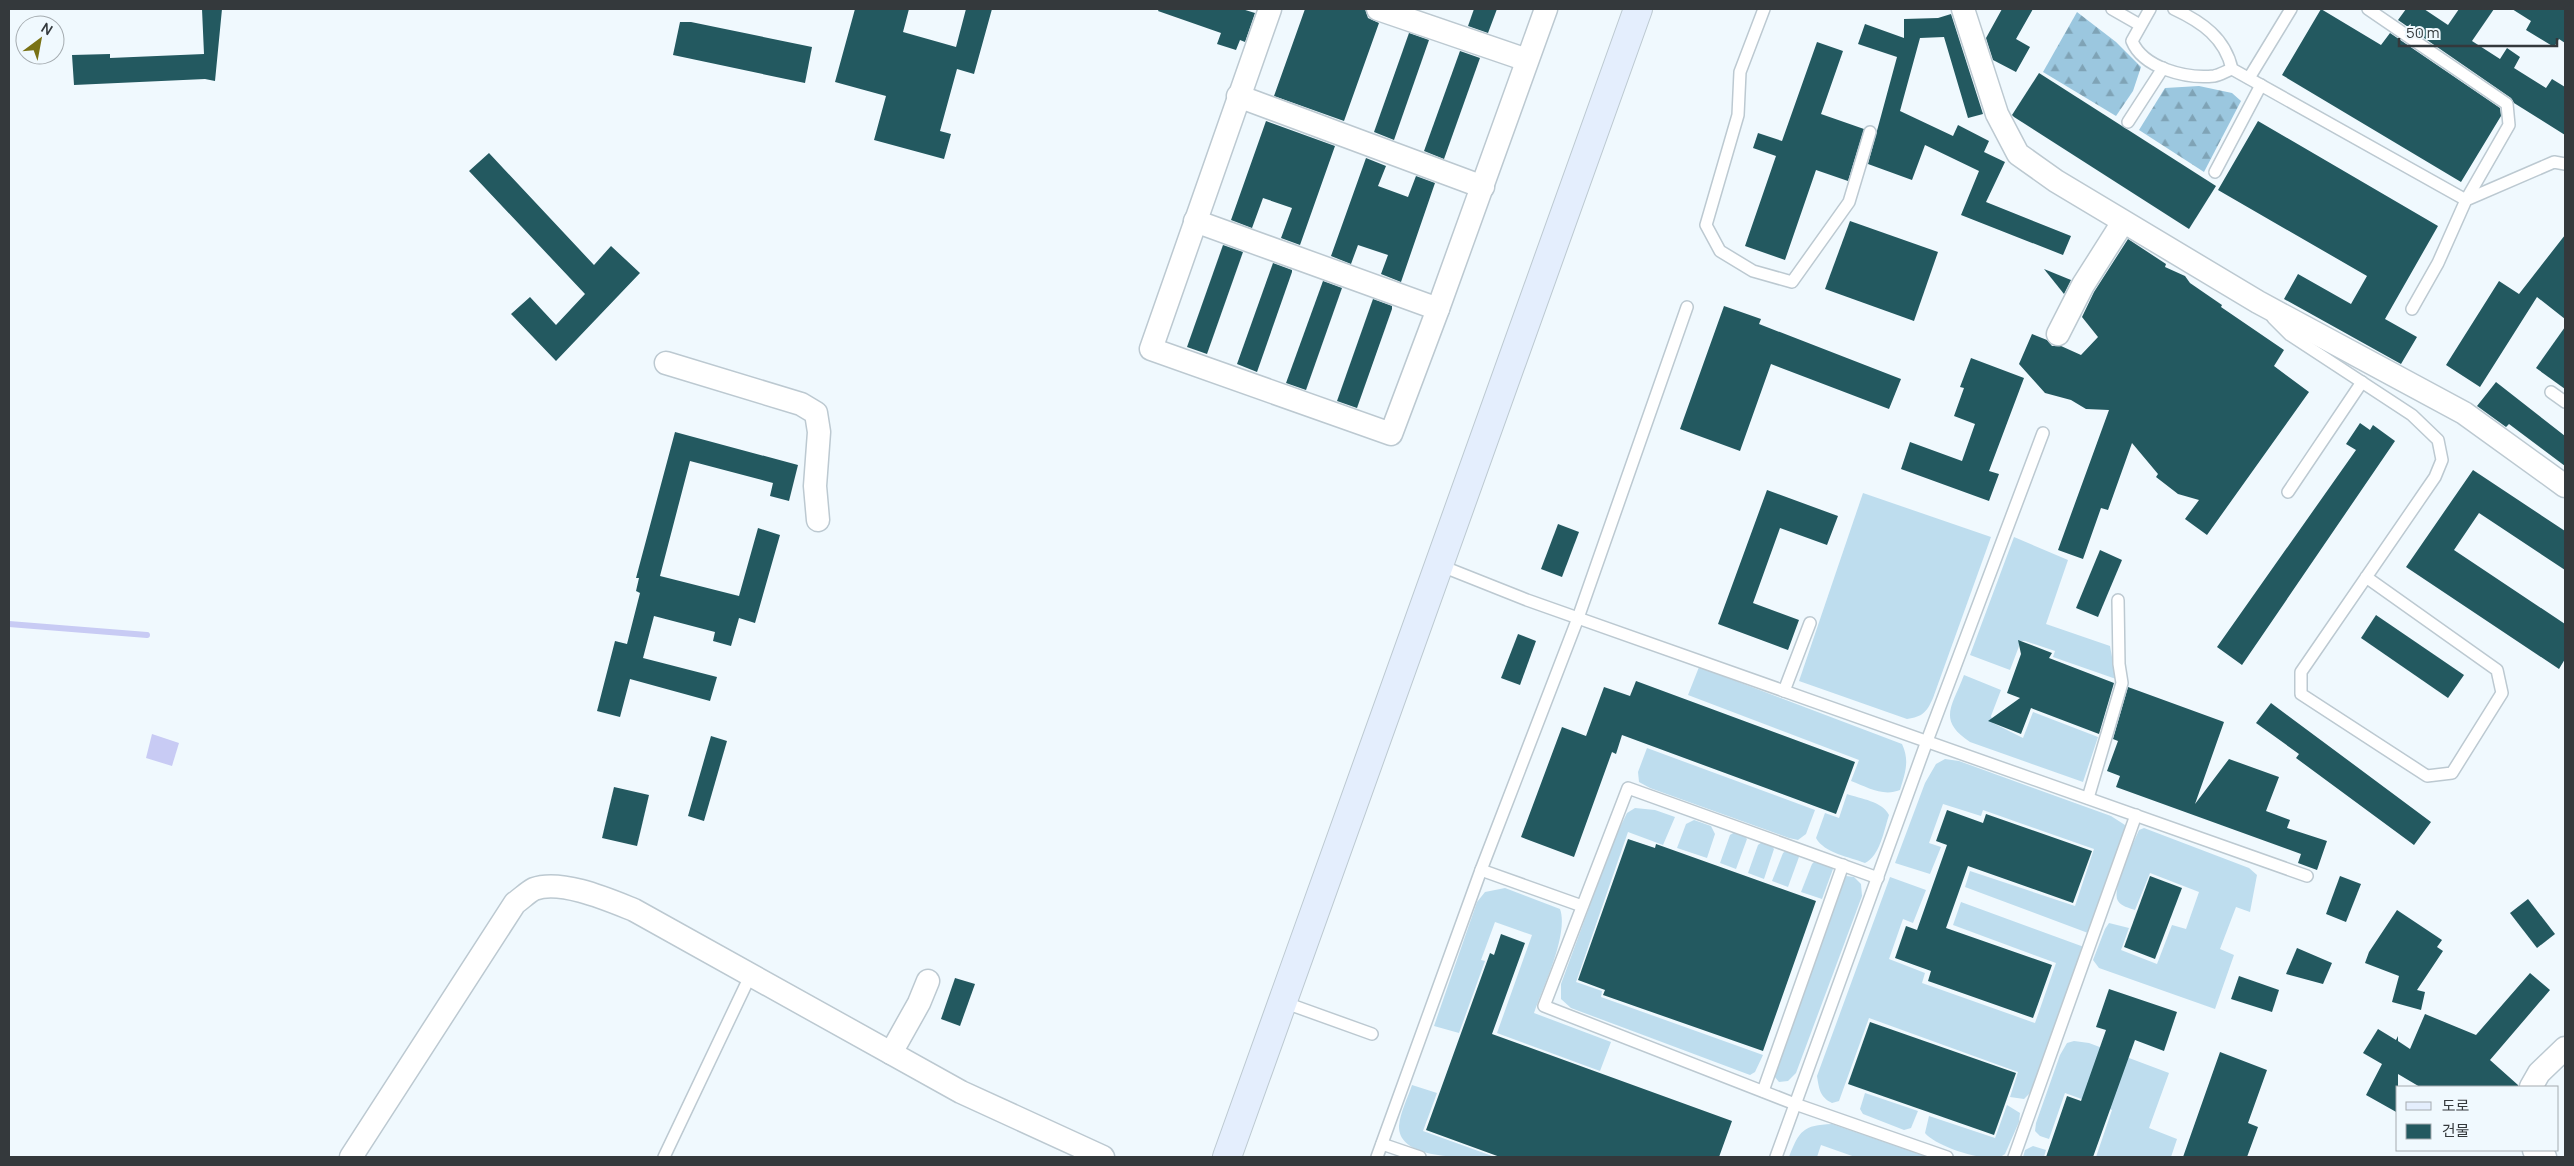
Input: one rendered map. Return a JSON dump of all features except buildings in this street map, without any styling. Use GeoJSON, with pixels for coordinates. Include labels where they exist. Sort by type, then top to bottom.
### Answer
{"type":"FeatureCollection","features":[{"type":"Feature","properties":{"kind":"main road"},"geometry":{"type":"LineString","coordinates":[[1228,1157],[1638,9]]}},
{"type":"Feature","properties":{"kind":"street"},"geometry":{"type":"LineString","coordinates":[[1270,9],[1151,349],[1391,434],[1483,187],[1546,9]]}},
{"type":"Feature","properties":{"kind":"street"},"geometry":{"type":"LineString","coordinates":[[1378,9],[1527,60]]}},
{"type":"Feature","properties":{"kind":"street"},"geometry":{"type":"LineString","coordinates":[[1963,9],[1997,114],[2018,154],[2056,181],[2258,302],[2464,413],[2565,486]]}},
{"type":"Feature","properties":{"kind":"street"},"geometry":{"type":"LineString","coordinates":[[1238,96],[1483,187]]}},
{"type":"Feature","properties":{"kind":"street"},"geometry":{"type":"LineString","coordinates":[[1195,221],[1438,309]]}},
{"type":"Feature","properties":{"kind":"street"},"geometry":{"type":"LineString","coordinates":[[2058,334],[2083,285],[2123,222]]}},
{"type":"Feature","properties":{"kind":"street"},"geometry":{"type":"LineString","coordinates":[[666,363],[801,404],[816,413],[819,432],[815,486],[818,520]]}},
{"type":"Feature","properties":{"kind":"street"},"geometry":{"type":"LineString","coordinates":[[352,1157],[515,903],[535,889],[562,887],[604,898],[676,931],[961,1092],[1103,1157]]}},
{"type":"Feature","properties":{"kind":"street"},"geometry":{"type":"LineString","coordinates":[[891,1053],[919,1004],[928,981]]}},
{"type":"Feature","properties":{"kind":"street"},"geometry":{"type":"LineString","coordinates":[[2532,1086],[2540,1073],[2565,1048]]}},
{"type":"Feature","properties":{"kind":"lane"},"geometry":{"type":"LineString","coordinates":[[1764,9],[1740,72],[1738,115],[1706,225],[1720,251],[1753,270],[1792,282],[1849,202],[1870,132]]}},
{"type":"Feature","properties":{"kind":"lane"},"geometry":{"type":"LineString","coordinates":[[2112,9],[2140,25]]}},
{"type":"Feature","properties":{"kind":"lane"},"geometry":{"type":"LineString","coordinates":[[2150,9],[2132,41],[2136,51],[2172,74],[2215,76],[2232,69]]}},
{"type":"Feature","properties":{"kind":"lane"},"geometry":{"type":"LineString","coordinates":[[2174,9],[2194,18],[2207,28],[2228,52],[2232,69],[2466,200]]}},
{"type":"Feature","properties":{"kind":"lane"},"geometry":{"type":"LineString","coordinates":[[2249,78],[2291,9]]}},
{"type":"Feature","properties":{"kind":"lane"},"geometry":{"type":"LineString","coordinates":[[2368,9],[2508,104],[2509,125],[2466,200],[2438,263],[2412,309]]}},
{"type":"Feature","properties":{"kind":"lane"},"geometry":{"type":"LineString","coordinates":[[2128,122],[2163,68]]}},
{"type":"Feature","properties":{"kind":"lane"},"geometry":{"type":"LineString","coordinates":[[2215,172],[2261,85]]}},
{"type":"Feature","properties":{"kind":"lane"},"geometry":{"type":"LineString","coordinates":[[2466,200],[2554,162],[2565,164]]}},
{"type":"Feature","properties":{"kind":"lane"},"geometry":{"type":"LineString","coordinates":[[2258,302],[2290,335],[2412,416],[2438,440],[2442,460],[2435,477],[2366,577],[2301,672],[2301,694],[2427,776],[2452,774],[2502,693],[2498,670],[2366,577]]}},
{"type":"Feature","properties":{"kind":"lane"},"geometry":{"type":"LineString","coordinates":[[1377,1157],[1481,870],[1578,618],[1687,307]]}},
{"type":"Feature","properties":{"kind":"lane"},"geometry":{"type":"LineString","coordinates":[[2288,492],[2362,382]]}},
{"type":"Feature","properties":{"kind":"lane"},"geometry":{"type":"LineString","coordinates":[[2550,392],[2565,402]]}},
{"type":"Feature","properties":{"kind":"lane"},"geometry":{"type":"LineString","coordinates":[[1776,1157],[1927,741],[2043,432]]}},
{"type":"Feature","properties":{"kind":"lane"},"geometry":{"type":"LineString","coordinates":[[1439,565],[1578,618],[2307,876]]}},
{"type":"Feature","properties":{"kind":"lane"},"geometry":{"type":"LineString","coordinates":[[2088,798],[2122,683],[2119,664],[2118,600]]}},
{"type":"Feature","properties":{"kind":"lane"},"geometry":{"type":"LineString","coordinates":[[1784,691],[1810,623]]}},
{"type":"Feature","properties":{"kind":"lane"},"geometry":{"type":"LineString","coordinates":[[1878,878],[1628,788],[1544,1006],[1795,1104],[1947,1157]]}},
{"type":"Feature","properties":{"kind":"lane"},"geometry":{"type":"LineString","coordinates":[[2014,1157],[2136,816]]}},
{"type":"Feature","properties":{"kind":"lane"},"geometry":{"type":"LineString","coordinates":[[1763,1091],[1843,865]]}},
{"type":"Feature","properties":{"kind":"lane"},"geometry":{"type":"LineString","coordinates":[[1481,870],[1582,906]]}},
{"type":"Feature","properties":{"kind":"lane"},"geometry":{"type":"LineString","coordinates":[[664,1157],[750,974]]}},
{"type":"Feature","properties":{"kind":"lane"},"geometry":{"type":"LineString","coordinates":[[1283,1002],[1372,1034]]}},
{"type":"Feature","properties":{"kind":"lane"},"geometry":{"type":"LineString","coordinates":[[1382,1144],[1420,1157]]}},
{"type":"Feature","properties":{"kind":"shaded area"},"geometry":{"type":"Polygon","coordinates":[[[1863,493],[1991,537],[1933,698],[1929,707],[1923,713],[1912,718],[1907,719],[1799,681],[1863,493]]]}},
{"type":"Feature","properties":{"kind":"shaded area"},"geometry":{"type":"Polygon","coordinates":[[[2014,537],[2068,560],[2046,624],[2110,646],[2116,679],[2053,657],[2055,651],[2025,641],[2021,641],[2010,670],[1970,655],[2014,537]]]}},
{"type":"Feature","properties":{"kind":"shaded area"},"geometry":{"type":"Polygon","coordinates":[[[1699,667],[1902,744],[1906,762],[1900,790],[1881,792],[1851,781],[1859,760],[1688,695],[1699,667]]]}},
{"type":"Feature","properties":{"kind":"shaded area"},"geometry":{"type":"Polygon","coordinates":[[[1964,675],[2001,690],[1991,716],[1993,723],[2023,738],[2033,712],[2098,737],[2083,782],[1970,742],[1960,734],[1953,727],[1950,720],[1950,712],[1964,675]]]}},
{"type":"Feature","properties":{"kind":"shaded area"},"geometry":{"type":"Polygon","coordinates":[[[152,734],[179,743],[172,766],[146,758],[152,734]]]}},
{"type":"Feature","properties":{"kind":"shaded area"},"geometry":{"type":"Polygon","coordinates":[[[1647,748],[1815,810],[1806,834],[1798,840],[1789,838],[1650,788],[1639,782],[1638,772],[1647,748]]]}},
{"type":"Feature","properties":{"kind":"shaded area"},"geometry":{"type":"Polygon","coordinates":[[[1945,759],[1959,761],[2111,816],[2125,825],[2124,836],[2088,933],[1965,887],[1970,871],[2075,906],[2094,849],[1983,810],[1981,816],[1943,804],[1929,843],[1941,847],[1930,874],[1895,863],[1925,783],[1936,764],[1945,759]]]}},
{"type":"Feature","properties":{"kind":"shaded area"},"geometry":{"type":"Polygon","coordinates":[[[1847,794],[1876,804],[1886,810],[1889,815],[1878,849],[1870,860],[1865,863],[1831,851],[1816,838],[1825,813],[1839,818],[1847,794]]]}},
{"type":"Feature","properties":{"kind":"shaded area"},"geometry":{"type":"Polygon","coordinates":[[[1635,808],[1655,810],[1675,817],[1663,845],[1628,832],[1576,982],[1602,991],[1601,997],[1763,1055],[1755,1072],[1750,1075],[1571,1008],[1561,999],[1561,984],[1615,837],[1627,813],[1635,808]]]}},
{"type":"Feature","properties":{"kind":"shaded area"},"geometry":{"type":"Polygon","coordinates":[[[1694,820],[1711,826],[1715,834],[1707,858],[1677,848],[1686,824],[1694,820]]]}},
{"type":"Feature","properties":{"kind":"shaded area"},"geometry":{"type":"Polygon","coordinates":[[[2144,828],[2249,868],[2257,875],[2250,912],[2236,907],[2220,949],[2234,955],[2215,1009],[2099,968],[2093,960],[2109,923],[2129,928],[2121,950],[2157,964],[2172,925],[2186,929],[2199,892],[2150,873],[2135,910],[2123,906],[2118,901],[2117,887],[2120,877],[2139,830],[2144,828]]]}},
{"type":"Feature","properties":{"kind":"shaded area"},"geometry":{"type":"Polygon","coordinates":[[[1735,832],[1743,834],[1747,839],[1736,869],[1720,863],[1730,835],[1735,832]]]}},
{"type":"Feature","properties":{"kind":"shaded area"},"geometry":{"type":"Polygon","coordinates":[[[1762,842],[1770,844],[1774,849],[1764,879],[1748,873],[1758,845],[1762,842]]]}},
{"type":"Feature","properties":{"kind":"shaded area"},"geometry":{"type":"Polygon","coordinates":[[[1787,850],[1795,852],[1799,857],[1788,887],[1772,881],[1783,853],[1787,850]]]}},
{"type":"Feature","properties":{"kind":"shaded area"},"geometry":{"type":"Polygon","coordinates":[[[1816,860],[1829,864],[1833,869],[1822,899],[1801,892],[1812,864],[1816,860]]]}},
{"type":"Feature","properties":{"kind":"shaded area"},"geometry":{"type":"Polygon","coordinates":[[[1846,876],[1854,877],[1861,884],[1862,896],[1796,1073],[1788,1081],[1779,1082],[1774,1076],[1846,876]]]}},
{"type":"Feature","properties":{"kind":"shaded area"},"geometry":{"type":"Polygon","coordinates":[[[1890,877],[1926,890],[1913,923],[1903,919],[1889,959],[1925,973],[1922,983],[2035,1023],[2056,963],[1953,925],[1961,902],[2084,947],[2031,1092],[2024,1099],[2010,1097],[2018,1072],[1869,1018],[1839,1101],[1832,1103],[1828,1101],[1819,1089],[1817,1076],[1890,877]]]}},
{"type":"Feature","properties":{"kind":"shaded area"},"geometry":{"type":"Polygon","coordinates":[[[1505,888],[1560,909],[1562,920],[1558,946],[1534,1013],[1611,1042],[1600,1071],[1497,1033],[1532,935],[1495,922],[1481,960],[1485,961],[1459,1033],[1434,1026],[1477,902],[1485,892],[1505,888]]]}},
{"type":"Feature","properties":{"kind":"shaded area"},"geometry":{"type":"Polygon","coordinates":[[[2074,1041],[2089,1043],[2169,1073],[2149,1128],[2177,1139],[2171,1157],[2096,1157],[2112,1110],[2065,1093],[2049,1139],[2040,1136],[2035,1131],[2036,1123],[2060,1055],[2067,1043],[2074,1041]]]}},
{"type":"Feature","properties":{"kind":"shaded area"},"geometry":{"type":"Polygon","coordinates":[[[1412,1085],[1437,1093],[1423,1131],[1495,1157],[1438,1155],[1423,1152],[1410,1146],[1402,1138],[1399,1126],[1402,1110],[1412,1085]]]}},
{"type":"Feature","properties":{"kind":"shaded area"},"geometry":{"type":"Polygon","coordinates":[[[1865,1093],[1918,1111],[1911,1128],[1904,1130],[1863,1114],[1860,1109],[1865,1093]]]}},
{"type":"Feature","properties":{"kind":"shaded area"},"geometry":{"type":"Polygon","coordinates":[[[2007,1105],[2020,1113],[2019,1122],[2005,1154],[1998,1157],[1976,1156],[1951,1149],[1925,1133],[1929,1116],[1995,1138],[2007,1105]]]}},
{"type":"Feature","properties":{"kind":"shaded area"},"geometry":{"type":"Polygon","coordinates":[[[1832,1124],[1928,1157],[1855,1157],[1821,1145],[1817,1157],[1789,1157],[1799,1135],[1803,1131],[1814,1126],[1832,1124]]]}},
{"type":"Feature","properties":{"kind":"shaded area"},"geometry":{"type":"Polygon","coordinates":[[[2033,1146],[2046,1150],[2044,1157],[2023,1157],[2025,1150],[2033,1146]]]}},
{"type":"Feature","properties":{"kind":"green space"},"geometry":{"type":"Polygon","coordinates":[[[2077,12],[2116,42],[2141,67],[2133,91],[2116,116],[2043,72],[2077,12]]]}},
{"type":"Feature","properties":{"kind":"green space"},"geometry":{"type":"Polygon","coordinates":[[[2199,86],[2232,93],[2241,101],[2204,172],[2139,130],[2165,88],[2199,86]]]}},
{"type":"Feature","properties":{"kind":"waterway"},"geometry":{"type":"LineString","coordinates":[[9,624],[147,635]]}}]}
